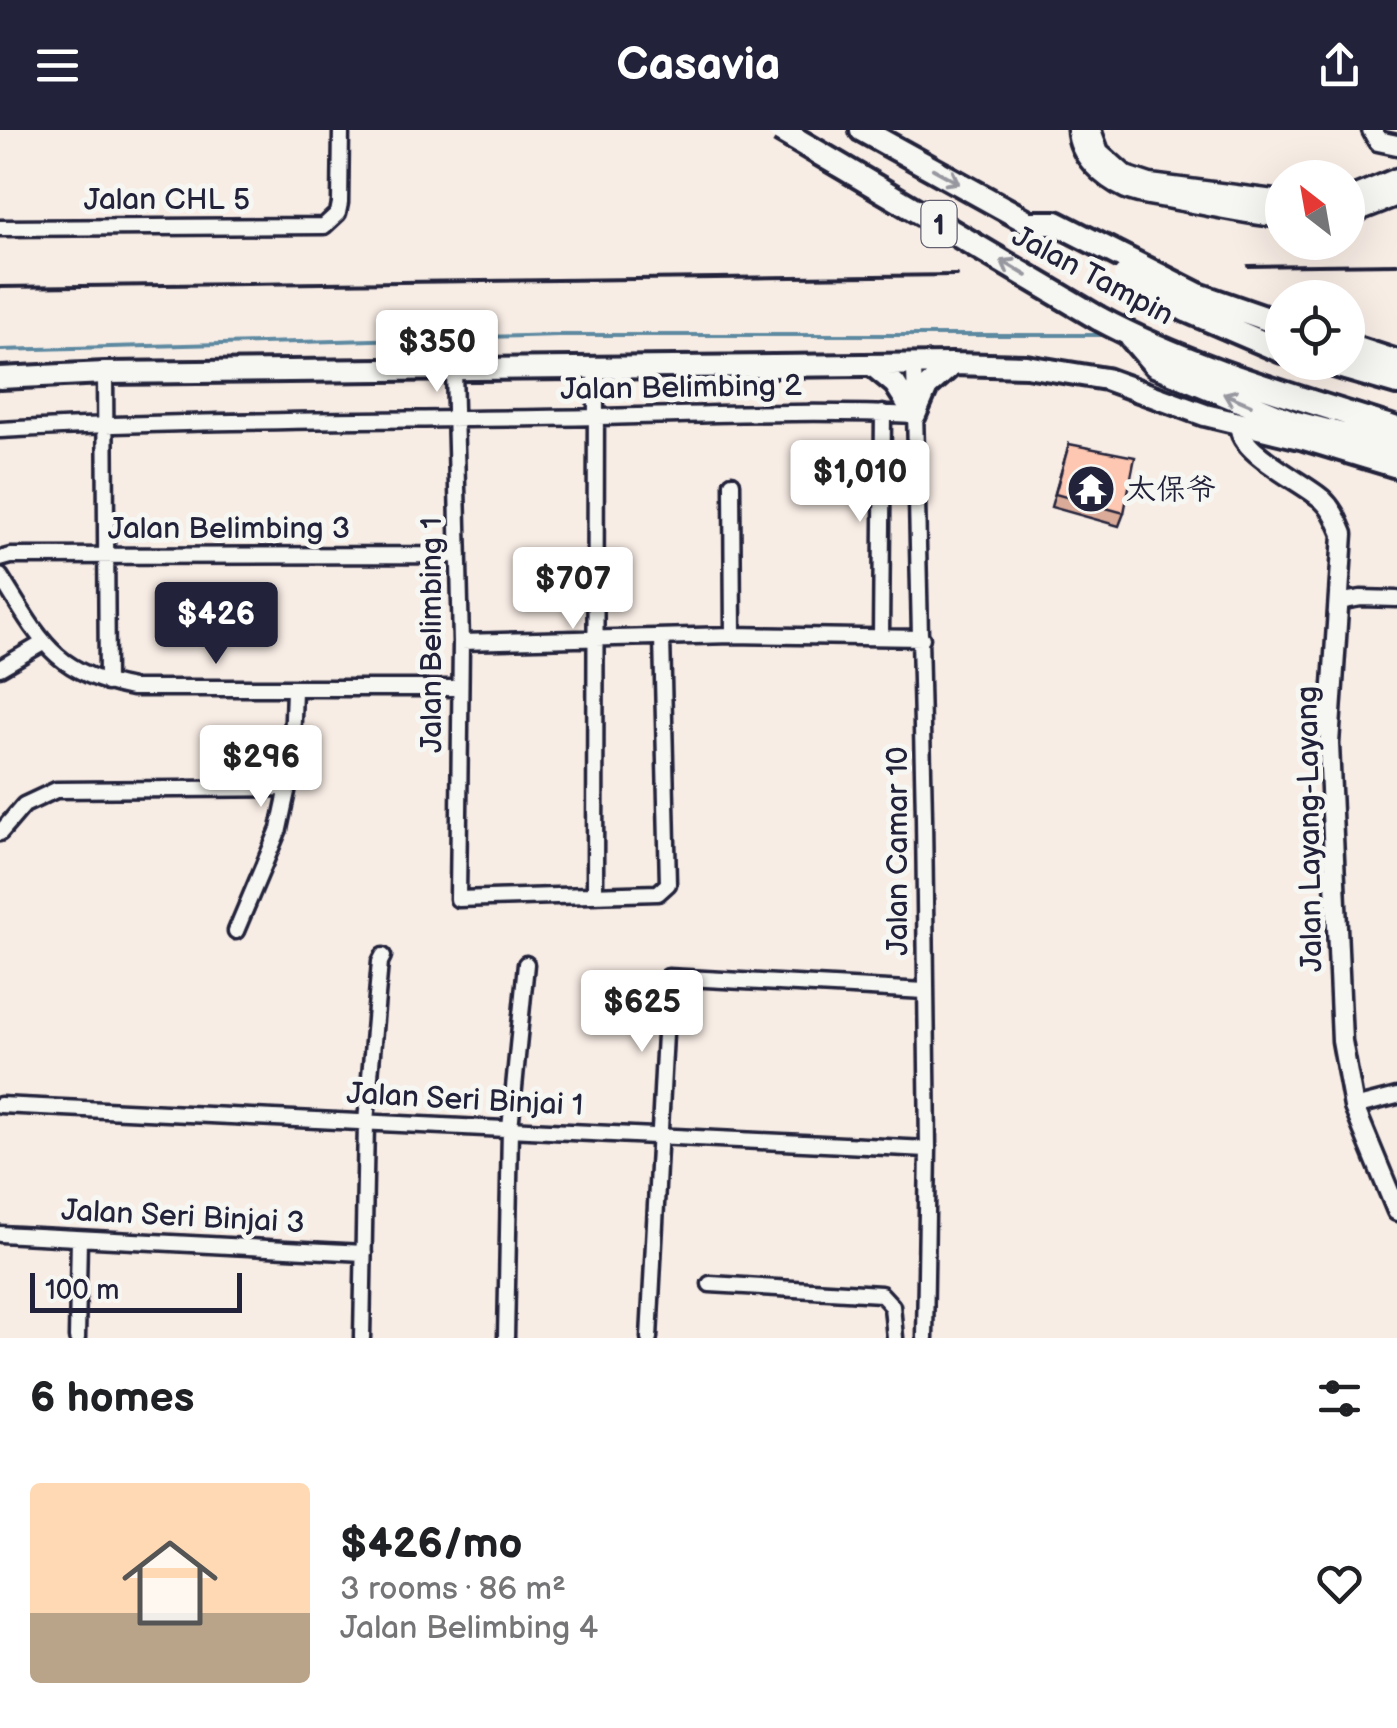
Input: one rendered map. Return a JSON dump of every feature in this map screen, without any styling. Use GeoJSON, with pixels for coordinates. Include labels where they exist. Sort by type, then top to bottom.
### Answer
{"type":"FeatureCollection","features":[{"type":"Feature","properties":{"kind":"highway","name":"Jalan Tampin"},"geometry":{"type":"LineString","coordinates":[[780,130],[1128,334],[1282,392],[1397,429]]}},
{"type":"Feature","properties":{"kind":"highway","name":"Jalan Tampin"},"geometry":{"type":"LineString","coordinates":[[862,130],[1030,223],[1056,223],[1265,342]]}},
{"type":"Feature","properties":{"kind":"highway"},"geometry":{"type":"LineString","coordinates":[[1192,303],[1265,320]]}},
{"type":"Feature","properties":{"kind":"highway"},"geometry":{"type":"LineString","coordinates":[[1128,334],[1155,365],[1292,422],[1397,449]]}},
{"type":"Feature","properties":{"kind":"highway"},"geometry":{"type":"LineString","coordinates":[[1365,352],[1397,362]]}},
{"type":"Feature","properties":{"kind":"highway"},"geometry":{"type":"LineString","coordinates":[[1365,374],[1397,384]]}},
{"type":"Feature","properties":{"kind":"main road"},"geometry":{"type":"LineString","coordinates":[[0,378],[914,364],[1026,366],[1106,379],[1240,424],[1397,467]]}},
{"type":"Feature","properties":{"kind":"main road"},"geometry":{"type":"LineString","coordinates":[[915,415],[927,387],[953,364]]}},
{"type":"Feature","properties":{"kind":"main road"},"geometry":{"type":"LineString","coordinates":[[872,365],[895,384],[915,415]]}},
{"type":"Feature","properties":{"kind":"street","name":"Jalan CHL 5"},"geometry":{"type":"LineString","coordinates":[[0,228],[313,228],[332,220],[340,203],[341,130]]}},
{"type":"Feature","properties":{"kind":"street"},"geometry":{"type":"LineString","coordinates":[[1077,130],[1080,148],[1091,162],[1109,180],[1130,191],[1265,216]]}},
{"type":"Feature","properties":{"kind":"street"},"geometry":{"type":"LineString","coordinates":[[1092,130],[1099,152],[1126,176],[1150,184],[1265,200]]}},
{"type":"Feature","properties":{"kind":"street"},"geometry":{"type":"LineString","coordinates":[[1372,130],[1378,141],[1397,146]]}},
{"type":"Feature","properties":{"kind":"street"},"geometry":{"type":"LineString","coordinates":[[1365,191],[1397,178]]}},
{"type":"Feature","properties":{"kind":"street"},"geometry":{"type":"LineString","coordinates":[[1365,208],[1397,196]]}},
{"type":"Feature","properties":{"kind":"street","name":"Jalan Camar 10"},"geometry":{"type":"LineString","coordinates":[[914,364],[922,638],[928,1149],[925,1338]]}},
{"type":"Feature","properties":{"kind":"street"},"geometry":{"type":"LineString","coordinates":[[596,369],[595,894],[658,893],[668,884],[662,637]]}},
{"type":"Feature","properties":{"kind":"street","name":"Jalan Belimbing 1"},"geometry":{"type":"LineString","coordinates":[[454,370],[461,642],[458,898],[595,894]]}},
{"type":"Feature","properties":{"kind":"street"},"geometry":{"type":"LineString","coordinates":[[105,374],[108,684]]}},
{"type":"Feature","properties":{"kind":"street","name":"Jalan Belimbing 2"},"geometry":{"type":"LineString","coordinates":[[0,430],[107,424],[786,411],[915,415]]}},
{"type":"Feature","properties":{"kind":"street"},"geometry":{"type":"LineString","coordinates":[[881,637],[883,413]]}},
{"type":"Feature","properties":{"kind":"street","name":"Jalan Layang-Layang"},"geometry":{"type":"LineString","coordinates":[[1240,424],[1240,436],[1250,448],[1323,500],[1334,512],[1342,534],[1330,763],[1340,1006],[1354,1107],[1397,1211]]}},
{"type":"Feature","properties":{"kind":"street"},"geometry":{"type":"LineString","coordinates":[[732,483],[733,636]]}},
{"type":"Feature","properties":{"kind":"street","name":"Jalan Belimbing 3"},"geometry":{"type":"LineString","coordinates":[[0,559],[459,555]]}},
{"type":"Feature","properties":{"kind":"street"},"geometry":{"type":"LineString","coordinates":[[0,576],[43,643],[65,664],[108,684],[132,688],[294,690],[460,688]]}},
{"type":"Feature","properties":{"kind":"street"},"geometry":{"type":"LineString","coordinates":[[1338,602],[1397,599]]}},
{"type":"Feature","properties":{"kind":"street"},"geometry":{"type":"LineString","coordinates":[[461,642],[733,636],[922,638]]}},
{"type":"Feature","properties":{"kind":"street"},"geometry":{"type":"LineString","coordinates":[[0,668],[43,643]]}},
{"type":"Feature","properties":{"kind":"street"},"geometry":{"type":"LineString","coordinates":[[236,931],[279,829],[291,773],[294,690]]}},
{"type":"Feature","properties":{"kind":"street"},"geometry":{"type":"LineString","coordinates":[[0,833],[24,805],[56,790],[288,788]]}},
{"type":"Feature","properties":{"kind":"street"},"geometry":{"type":"LineString","coordinates":[[362,1338],[366,1122],[383,956]]}},
{"type":"Feature","properties":{"kind":"street"},"geometry":{"type":"LineString","coordinates":[[506,1338],[510,1129],[526,964]]}},
{"type":"Feature","properties":{"kind":"street"},"geometry":{"type":"LineString","coordinates":[[649,1338],[668,977],[925,991]]}},
{"type":"Feature","properties":{"kind":"street"},"geometry":{"type":"LineString","coordinates":[[1354,1107],[1397,1096]]}},
{"type":"Feature","properties":{"kind":"street","name":"Jalan Seri Binjai 1"},"geometry":{"type":"LineString","coordinates":[[0,1105],[928,1149]]}},
{"type":"Feature","properties":{"kind":"street","name":"Jalan Seri Binjai 3"},"geometry":{"type":"LineString","coordinates":[[0,1234],[364,1253]]}},
{"type":"Feature","properties":{"kind":"street"},"geometry":{"type":"LineString","coordinates":[[77,1338],[80,1239]]}},
{"type":"Feature","properties":{"kind":"street"},"geometry":{"type":"LineString","coordinates":[[710,1284],[880,1294],[892,1306],[895,1338]]}},
{"type":"Feature","properties":{"kind":"building","name":"太保爷"},"geometry":{"type":"Polygon","coordinates":[[[1069,444],[1135,457],[1124,513],[1055,494],[1069,444]]]}},
{"type":"Feature","properties":{"kind":"waterway"},"geometry":{"type":"LineString","coordinates":[[0,350],[559,335],[1104,335]]}},
{"type":"Feature","properties":{"kind":"railway"},"geometry":{"type":"LineString","coordinates":[[1248,266],[1397,264]]}},
{"type":"Feature","properties":{"kind":"railway"},"geometry":{"type":"LineString","coordinates":[[0,287],[956,275]]}},
{"type":"Feature","properties":{"kind":"place","name":"太保爷"},"geometry":{"type":"Point","coordinates":[1091,489]}}]}
